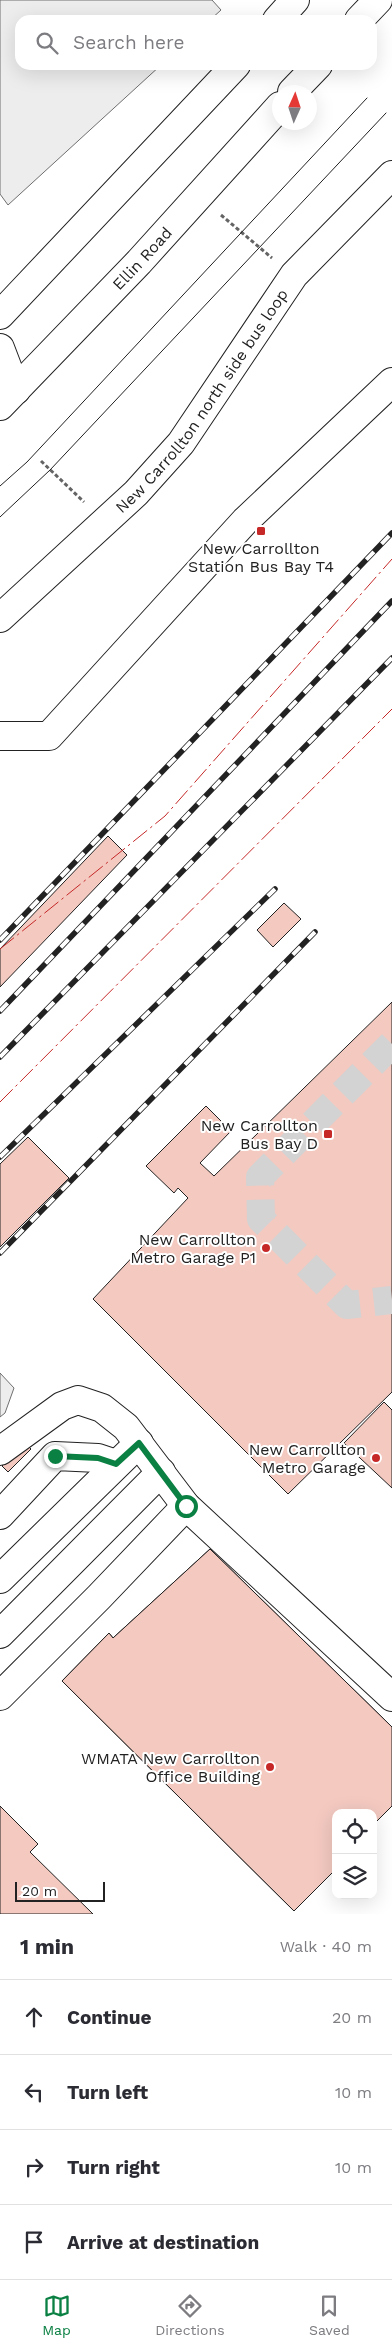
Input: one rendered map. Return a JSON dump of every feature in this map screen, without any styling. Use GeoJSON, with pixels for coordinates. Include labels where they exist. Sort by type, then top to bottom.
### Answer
{"type":"FeatureCollection","features":[{"type":"Feature","properties":{"kind":"street"},"geometry":{"type":"LineString","coordinates":[[282,15],[295,0]]}},
{"type":"Feature","properties":{"kind":"street"},"geometry":{"type":"LineString","coordinates":[[364,15],[378,0]]}},
{"type":"Feature","properties":{"kind":"street"},"geometry":{"type":"LineString","coordinates":[[0,315],[231,70]]}},
{"type":"Feature","properties":{"kind":"street"},"geometry":{"type":"LineString","coordinates":[[299,85],[313,70]]}},
{"type":"Feature","properties":{"kind":"street","name":"Ellin Road"},"geometry":{"type":"LineString","coordinates":[[5,394],[139,262],[272,115]]}},
{"type":"Feature","properties":{"kind":"street","name":"New Carrollton north side bus loop"},"geometry":{"type":"LineString","coordinates":[[0,618],[136,493],[181,443],[294,275],[392,174]]}},
{"type":"Feature","properties":{"kind":"street"},"geometry":{"type":"LineString","coordinates":[[0,348],[5,394]]}},
{"type":"Feature","properties":{"kind":"street"},"geometry":{"type":"LineString","coordinates":[[0,736],[49,736],[245,521],[392,382]]}},
{"type":"Feature","properties":{"kind":"street"},"geometry":{"type":"LineString","coordinates":[[0,1451],[62,1406],[78,1400],[102,1408],[126,1427],[186,1506],[392,1697]]}},
{"type":"Feature","properties":{"kind":"street"},"geometry":{"type":"LineString","coordinates":[[0,1579],[139,1443]]}},
{"type":"Feature","properties":{"kind":"street"},"geometry":{"type":"LineString","coordinates":[[0,1515],[55,1456],[98,1458],[116,1464]]}},
{"type":"Feature","properties":{"kind":"street"},"geometry":{"type":"LineString","coordinates":[[0,1634],[161,1472]]}},
{"type":"Feature","properties":{"kind":"street"},"geometry":{"type":"LineString","coordinates":[[0,1696],[100,1597],[186,1506]]}},
{"type":"Feature","properties":{"kind":"path"},"geometry":{"type":"LineString","coordinates":[[198,195],[258,248],[294,275]]}},
{"type":"Feature","properties":{"kind":"path"},"geometry":{"type":"LineString","coordinates":[[42,461],[105,522]]}},
{"type":"Feature","properties":{"kind":"shaded area"},"geometry":{"type":"Polygon","coordinates":[[[0,0],[212,0],[221,10],[216,15],[15,15],[15,70],[156,70],[8,205],[0,194],[0,0]]]}},
{"type":"Feature","properties":{"kind":"shaded area"},"geometry":{"type":"Polygon","coordinates":[[[0,1373],[14,1388],[5,1413],[0,1417],[0,1373]]]}},
{"type":"Feature","properties":{"kind":"building"},"geometry":{"type":"Polygon","coordinates":[[[108,836],[127,855],[0,987],[0,949],[108,836]]]}},
{"type":"Feature","properties":{"kind":"building"},"geometry":{"type":"Polygon","coordinates":[[[284,903],[301,919],[273,947],[257,930],[284,903]]]}},
{"type":"Feature","properties":{"kind":"building","name":"New Carrollton Metro Garage P1"},"geometry":{"type":"Polygon","coordinates":[[[392,1002],[392,1392],[288,1494],[93,1299],[188,1198],[178,1188],[174,1193],[146,1166],[206,1106],[231,1131],[200,1163],[214,1176],[392,1002]]]}},
{"type":"Feature","properties":{"kind":"building"},"geometry":{"type":"Polygon","coordinates":[[[28,1137],[69,1178],[0,1247],[0,1164],[28,1137]]]}},
{"type":"Feature","properties":{"kind":"building","name":"New Carrollton Metro Garage"},"geometry":{"type":"Polygon","coordinates":[[[384,1402],[392,1410],[392,1488],[344,1443],[384,1402]]]}},
{"type":"Feature","properties":{"kind":"building"},"geometry":{"type":"Polygon","coordinates":[[[25,1443],[31,1449],[8,1472],[2,1466],[25,1443]]]}},
{"type":"Feature","properties":{"kind":"building","name":"WMATA New Carrollton Office Building"},"geometry":{"type":"Polygon","coordinates":[[[210,1549],[392,1727],[392,1806],[377,1821],[377,1809],[343,1809],[347,1804],[172,1629],[136,1665],[312,1840],[332,1820],[332,1873],[294,1911],[62,1681],[109,1633],[113,1638],[210,1549]]]}},
{"type":"Feature","properties":{"kind":"building","name":"WMATA New Carrollton Office Building"},"geometry":{"type":"Polygon","coordinates":[[[210,1549],[392,1727],[392,1806],[377,1821],[377,1809],[332,1809],[332,1873],[294,1911],[62,1681],[109,1633],[113,1638],[210,1549]]]}},
{"type":"Feature","properties":{"kind":"building"},"geometry":{"type":"Polygon","coordinates":[[[0,1806],[38,1844],[30,1852],[93,1914],[0,1914],[0,1806]]]}},
{"type":"Feature","properties":{"kind":"tunnel"},"geometry":{"type":"LineString","coordinates":[[392,1044],[260,1177],[261,1219],[347,1305],[392,1300]]}},
{"type":"Feature","properties":{"kind":"tram line"},"geometry":{"type":"LineString","coordinates":[[0,486],[27,462],[367,98]]}},
{"type":"Feature","properties":{"kind":"tram line"},"geometry":{"type":"LineString","coordinates":[[0,517],[50,470],[386,113]]}},
{"type":"Feature","properties":{"kind":"railway"},"geometry":{"type":"LineString","coordinates":[[0,940],[392,533]]}},
{"type":"Feature","properties":{"kind":"railway"},"geometry":{"type":"LineString","coordinates":[[0,1011],[392,601]]}},
{"type":"Feature","properties":{"kind":"railway"},"geometry":{"type":"LineString","coordinates":[[0,1057],[392,658]]}},
{"type":"Feature","properties":{"kind":"railway"},"geometry":{"type":"LineString","coordinates":[[0,1157],[275,889]]}},
{"type":"Feature","properties":{"kind":"railway"},"geometry":{"type":"LineString","coordinates":[[0,1253],[315,932]]}},
{"type":"Feature","properties":{"kind":"power"},"geometry":{"type":"LineString","coordinates":[[0,949],[165,816],[392,559]]}},
{"type":"Feature","properties":{"kind":"power"},"geometry":{"type":"LineString","coordinates":[[0,1102],[392,709]]}},
{"type":"Feature","properties":{"kind":"place","name":"New Carrollton Station Bus Bay T4"},"geometry":{"type":"Point","coordinates":[261,531]}},
{"type":"Feature","properties":{"kind":"place","name":"New Carrollton Bus Bay D"},"geometry":{"type":"Point","coordinates":[328,1134]}},
{"type":"Feature","properties":{"kind":"place","name":"New Carrollton Metro Garage P1"},"geometry":{"type":"Point","coordinates":[266,1248]}},
{"type":"Feature","properties":{"kind":"place","name":"New Carrollton Metro Garage"},"geometry":{"type":"Point","coordinates":[376,1458]}},
{"type":"Feature","properties":{"kind":"place","name":"WMATA New Carrollton Office Building"},"geometry":{"type":"Point","coordinates":[270,1767]}},
{"type":"Feature","properties":{"kind":"route"},"geometry":{"type":"LineString","coordinates":[[55,1456],[98,1458],[116,1464],[139,1443],[186,1506]]}}]}
